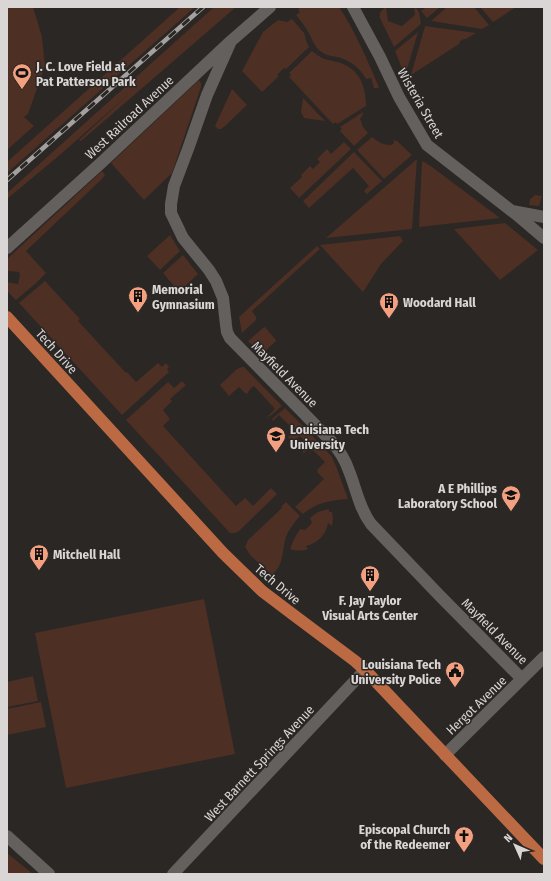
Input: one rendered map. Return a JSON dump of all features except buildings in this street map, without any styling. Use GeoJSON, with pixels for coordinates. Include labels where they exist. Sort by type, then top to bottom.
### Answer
{"type":"FeatureCollection","features":[{"type":"Feature","properties":{"kind":"main road","name":"Tech Drive"},"geometry":{"type":"LineString","coordinates":[[7,317],[223,553],[262,591],[365,670],[544,859]]}},
{"type":"Feature","properties":{"kind":"street","name":"West Railroad Avenue"},"geometry":{"type":"LineString","coordinates":[[7,248],[231,41],[270,7]]}},
{"type":"Feature","properties":{"kind":"street","name":"Wisteria Street"},"geometry":{"type":"LineString","coordinates":[[353,7],[399,96],[427,146],[544,238]]}},
{"type":"Feature","properties":{"kind":"street","name":"Mayfield Avenue"},"geometry":{"type":"LineString","coordinates":[[231,41],[207,95],[174,186],[171,204],[172,213],[178,229],[183,238],[216,281],[223,298],[227,332],[230,338],[340,451],[349,470],[367,519],[522,679]]}},
{"type":"Feature","properties":{"kind":"street"},"geometry":{"type":"LineString","coordinates":[[511,211],[544,217]]}},
{"type":"Feature","properties":{"kind":"street","name":"Hergot Avenue"},"geometry":{"type":"LineString","coordinates":[[445,755],[544,657]]}},
{"type":"Feature","properties":{"kind":"street","name":"West Barnett Springs Avenue"},"geometry":{"type":"LineString","coordinates":[[173,874],[365,670]]}},
{"type":"Feature","properties":{"kind":"street"},"geometry":{"type":"LineString","coordinates":[[7,836],[49,874]]}},
{"type":"Feature","properties":{"kind":"shaded area","name":"J. C. Love Field at Pat Patterson Park"},"geometry":{"type":"Polygon","coordinates":[[[7,7],[33,7],[42,37],[45,66],[28,114],[24,117],[34,126],[7,150],[7,7]]]}},
{"type":"Feature","properties":{"kind":"shaded area"},"geometry":{"type":"Polygon","coordinates":[[[180,7],[195,7],[7,173],[7,162],[180,7]]]}},
{"type":"Feature","properties":{"kind":"shaded area"},"geometry":{"type":"Polygon","coordinates":[[[214,7],[236,7],[81,141],[79,140],[130,93],[7,199],[7,193],[214,7]]]}},
{"type":"Feature","properties":{"kind":"shaded area"},"geometry":{"type":"Polygon","coordinates":[[[298,7],[339,7],[361,46],[379,87],[378,88],[374,88],[371,78],[366,79],[361,71],[350,62],[342,58],[326,54],[318,49],[306,28],[296,15],[300,12],[298,7]]]}},
{"type":"Feature","properties":{"kind":"shaded area"},"geometry":{"type":"Polygon","coordinates":[[[386,7],[388,21],[402,26],[415,15],[414,9],[416,8],[419,12],[421,24],[394,47],[380,18],[381,12],[386,7]]]}},
{"type":"Feature","properties":{"kind":"shaded area"},"geometry":{"type":"Polygon","coordinates":[[[426,7],[440,7],[427,18],[421,11],[426,7]]]}},
{"type":"Feature","properties":{"kind":"shaded area"},"geometry":{"type":"Polygon","coordinates":[[[447,7],[474,7],[489,25],[482,29],[431,21],[447,7]]]}},
{"type":"Feature","properties":{"kind":"shaded area"},"geometry":{"type":"Polygon","coordinates":[[[480,7],[516,7],[493,22],[480,7]]]}},
{"type":"Feature","properties":{"kind":"shaded area"},"geometry":{"type":"Polygon","coordinates":[[[292,19],[304,33],[309,47],[286,69],[284,68],[277,75],[279,76],[262,92],[242,71],[263,32],[278,20],[287,22],[292,19]]]}},
{"type":"Feature","properties":{"kind":"shaded area"},"geometry":{"type":"Polygon","coordinates":[[[425,26],[476,33],[460,41],[459,44],[411,75],[425,26]]]}},
{"type":"Feature","properties":{"kind":"shaded area"},"geometry":{"type":"Polygon","coordinates":[[[418,32],[405,76],[395,51],[418,32]]]}},
{"type":"Feature","properties":{"kind":"shaded area"},"geometry":{"type":"Polygon","coordinates":[[[312,51],[323,58],[348,66],[361,80],[365,92],[366,106],[337,124],[336,122],[333,124],[289,77],[291,75],[289,73],[312,51]]]}},
{"type":"Feature","properties":{"kind":"shaded area"},"geometry":{"type":"Polygon","coordinates":[[[199,80],[201,87],[172,173],[144,200],[111,163],[199,80]]]}},
{"type":"Feature","properties":{"kind":"shaded area"},"geometry":{"type":"Polygon","coordinates":[[[232,89],[247,105],[225,126],[218,129],[215,126],[232,89]]]}},
{"type":"Feature","properties":{"kind":"shaded area"},"geometry":{"type":"Polygon","coordinates":[[[303,98],[325,121],[304,118],[301,112],[303,98]]]}},
{"type":"Feature","properties":{"kind":"shaded area"},"geometry":{"type":"Polygon","coordinates":[[[363,112],[360,119],[363,127],[368,133],[354,146],[340,131],[342,129],[340,127],[363,112]]]}},
{"type":"Feature","properties":{"kind":"shaded area"},"geometry":{"type":"Polygon","coordinates":[[[372,137],[379,142],[391,145],[394,143],[393,140],[397,141],[412,155],[384,179],[357,150],[372,137]]]}},
{"type":"Feature","properties":{"kind":"shaded area"},"geometry":{"type":"Polygon","coordinates":[[[344,142],[351,149],[299,198],[290,188],[302,177],[301,175],[310,166],[313,169],[320,162],[317,159],[327,149],[331,154],[344,142]]]}},
{"type":"Feature","properties":{"kind":"shaded area"},"geometry":{"type":"Polygon","coordinates":[[[354,152],[382,181],[367,194],[364,191],[369,186],[353,168],[309,208],[303,201],[354,152]]]}},
{"type":"Feature","properties":{"kind":"shaded area"},"geometry":{"type":"Polygon","coordinates":[[[417,159],[412,229],[326,238],[417,159]]]}},
{"type":"Feature","properties":{"kind":"shaded area"},"geometry":{"type":"Polygon","coordinates":[[[422,161],[432,167],[500,218],[419,227],[422,161]]]}},
{"type":"Feature","properties":{"kind":"shaded area"},"geometry":{"type":"Polygon","coordinates":[[[102,171],[105,175],[102,179],[26,251],[46,273],[16,300],[7,291],[7,282],[18,284],[20,275],[19,272],[7,271],[7,259],[102,171]]]}},
{"type":"Feature","properties":{"kind":"shaded area"},"geometry":{"type":"Polygon","coordinates":[[[535,195],[542,196],[539,206],[529,205],[530,199],[535,195]]]}},
{"type":"Feature","properties":{"kind":"shaded area"},"geometry":{"type":"Polygon","coordinates":[[[505,223],[538,250],[500,280],[454,229],[505,223]]]}},
{"type":"Feature","properties":{"kind":"shaded area"},"geometry":{"type":"Polygon","coordinates":[[[170,235],[180,251],[160,270],[147,256],[170,235]]]}},
{"type":"Feature","properties":{"kind":"shaded area"},"geometry":{"type":"Polygon","coordinates":[[[400,236],[403,241],[381,264],[363,292],[320,245],[400,236]]]}},
{"type":"Feature","properties":{"kind":"shaded area"},"geometry":{"type":"Polygon","coordinates":[[[317,246],[320,249],[252,311],[256,317],[256,320],[242,333],[239,317],[317,246]]]}},
{"type":"Feature","properties":{"kind":"shaded area"},"geometry":{"type":"Polygon","coordinates":[[[183,255],[198,274],[179,292],[163,273],[183,255]]]}},
{"type":"Feature","properties":{"kind":"shaded area"},"geometry":{"type":"Polygon","coordinates":[[[45,281],[80,319],[78,321],[136,382],[158,363],[162,367],[166,363],[169,367],[167,369],[169,372],[122,415],[19,303],[45,281]]]}},
{"type":"Feature","properties":{"kind":"shaded area"},"geometry":{"type":"Polygon","coordinates":[[[265,327],[276,341],[261,355],[248,341],[265,327]]]}},
{"type":"Feature","properties":{"kind":"shaded area"},"geometry":{"type":"Polygon","coordinates":[[[244,367],[282,406],[269,417],[268,416],[275,409],[254,386],[247,394],[239,387],[229,396],[220,385],[237,369],[244,367]]]}},
{"type":"Feature","properties":{"kind":"shaded area"},"geometry":{"type":"Polygon","coordinates":[[[182,381],[186,385],[170,399],[172,401],[163,410],[170,419],[163,426],[236,506],[245,498],[253,506],[271,488],[277,494],[239,531],[235,533],[230,533],[126,420],[168,382],[174,388],[182,381]]]}},
{"type":"Feature","properties":{"kind":"shaded area"},"geometry":{"type":"Polygon","coordinates":[[[285,408],[304,427],[302,429],[304,431],[306,429],[317,441],[304,453],[302,452],[309,446],[300,436],[293,442],[288,437],[294,430],[279,415],[273,421],[272,419],[285,408]]]}},
{"type":"Feature","properties":{"kind":"shaded area"},"geometry":{"type":"Polygon","coordinates":[[[319,443],[332,457],[348,499],[324,503],[313,507],[303,514],[295,507],[324,479],[317,470],[325,462],[313,450],[306,456],[319,443]]]}},
{"type":"Feature","properties":{"kind":"shaded area"},"geometry":{"type":"Polygon","coordinates":[[[286,502],[300,516],[287,534],[281,562],[272,575],[251,556],[245,547],[248,540],[282,508],[281,507],[286,502]]]}},
{"type":"Feature","properties":{"kind":"shaded area"},"geometry":{"type":"Polygon","coordinates":[[[329,509],[329,512],[332,512],[332,526],[328,523],[321,538],[318,541],[306,546],[308,549],[290,549],[300,529],[305,530],[312,523],[310,518],[318,512],[329,509]]]}},
{"type":"Feature","properties":{"kind":"shaded area"},"geometry":{"type":"Polygon","coordinates":[[[204,599],[235,754],[66,788],[35,633],[204,599]]]}},
{"type":"Feature","properties":{"kind":"shaded area"},"geometry":{"type":"Polygon","coordinates":[[[33,676],[38,701],[7,707],[7,682],[33,676]]]}},
{"type":"Feature","properties":{"kind":"shaded area"},"geometry":{"type":"Polygon","coordinates":[[[41,702],[46,727],[7,735],[7,709],[41,702]]]}},
{"type":"Feature","properties":{"kind":"shaded area"},"geometry":{"type":"Polygon","coordinates":[[[7,853],[33,874],[7,874],[7,853]]]}},
{"type":"Feature","properties":{"kind":"railway"},"geometry":{"type":"LineString","coordinates":[[7,180],[203,7]]}},
{"type":"Feature","properties":{"kind":"place","name":"J. C. Love Field at Pat Patterson Park"},"geometry":{"type":"Point","coordinates":[22,90]}},
{"type":"Feature","properties":{"kind":"place","name":"Memorial Gymnasium"},"geometry":{"type":"Point","coordinates":[138,313]}},
{"type":"Feature","properties":{"kind":"place","name":"Woodard Hall"},"geometry":{"type":"Point","coordinates":[389,319]}},
{"type":"Feature","properties":{"kind":"place","name":"Louisiana Tech University"},"geometry":{"type":"Point","coordinates":[276,453]}},
{"type":"Feature","properties":{"kind":"place","name":"A E Phillips Laboratory School"},"geometry":{"type":"Point","coordinates":[511,512]}},
{"type":"Feature","properties":{"kind":"place","name":"Mitchell Hall"},"geometry":{"type":"Point","coordinates":[39,571]}},
{"type":"Feature","properties":{"kind":"place","name":"F. Jay Taylor Visual Arts Center"},"geometry":{"type":"Point","coordinates":[370,592]}},
{"type":"Feature","properties":{"kind":"place","name":"Louisiana Tech University Police"},"geometry":{"type":"Point","coordinates":[455,688]}},
{"type":"Feature","properties":{"kind":"place","name":"Episcopal Church of the Redeemer"},"geometry":{"type":"Point","coordinates":[464,853]}}]}
